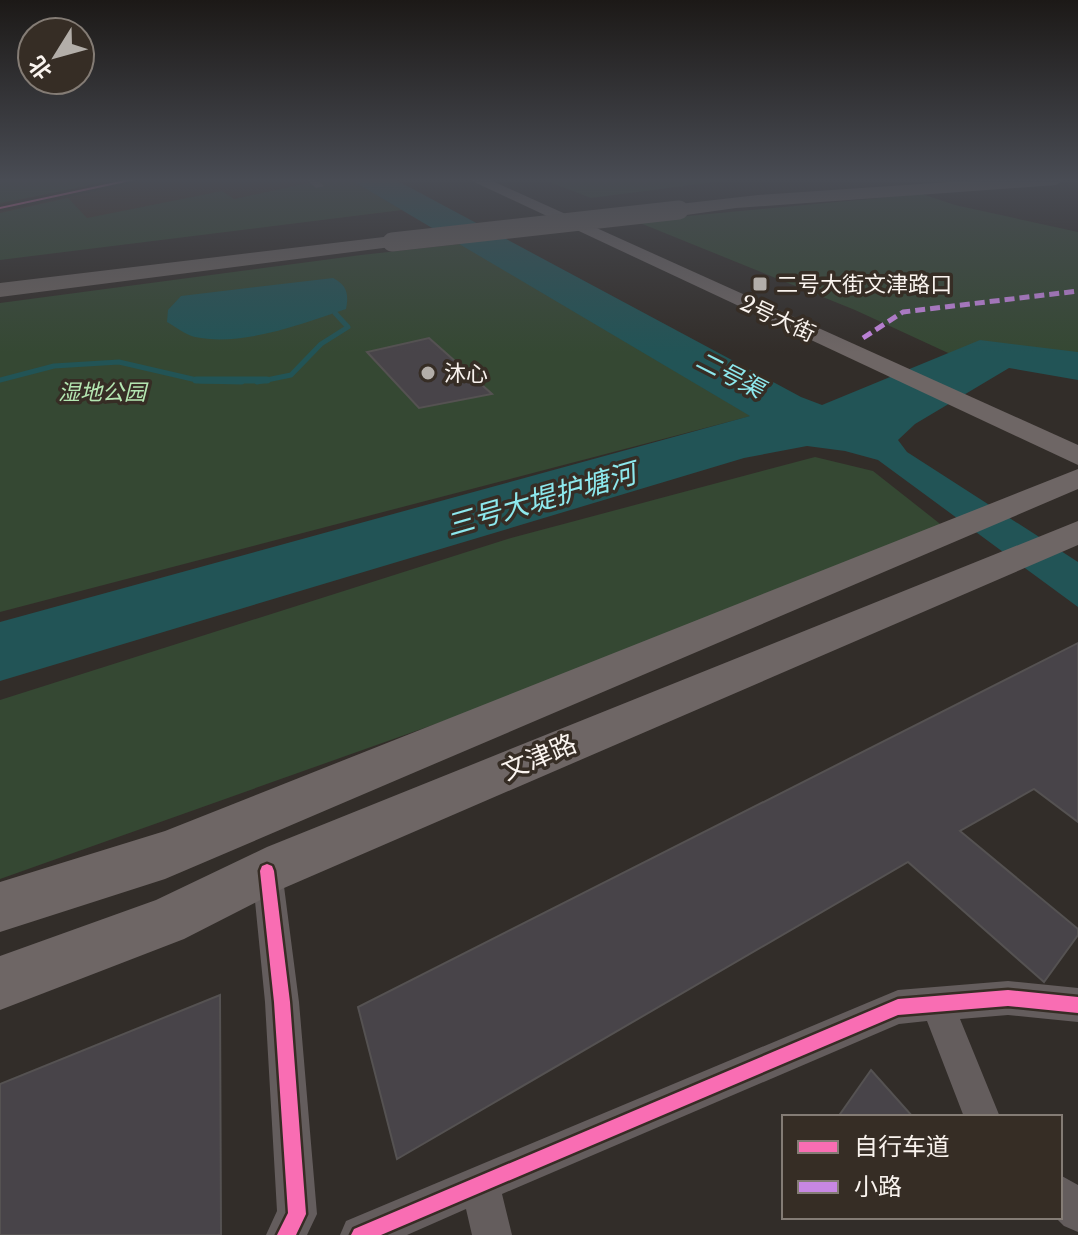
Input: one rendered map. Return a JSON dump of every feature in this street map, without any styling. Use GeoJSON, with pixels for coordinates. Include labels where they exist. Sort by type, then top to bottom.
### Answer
{"type":"FeatureCollection","features":[{"type":"Feature","properties":{"kind":"highway"},"geometry":{"type":"LineString","coordinates":[[0,277],[317,238]]}},
{"type":"Feature","properties":{"kind":"highway"},"geometry":{"type":"LineString","coordinates":[[0,290],[431,238]]}},
{"type":"Feature","properties":{"kind":"main road","name":"2号大街"},"geometry":{"type":"LineString","coordinates":[[610,238],[882,356]]}},
{"type":"Feature","properties":{"kind":"main road","name":"2号大街"},"geometry":{"type":"LineString","coordinates":[[633,238],[996,408],[1078,456]]}},
{"type":"Feature","properties":{"kind":"main road","name":"2号大街"},"geometry":{"type":"LineString","coordinates":[[996,408],[1078,434]]}},
{"type":"Feature","properties":{"kind":"main road","name":"文津路"},"geometry":{"type":"LineString","coordinates":[[0,907],[165,855],[1078,478]]}},
{"type":"Feature","properties":{"kind":"main road","name":"文津路"},"geometry":{"type":"LineString","coordinates":[[0,983],[166,921],[267,871],[1069,536]]}},
{"type":"Feature","properties":{"kind":"street"},"geometry":{"type":"LineString","coordinates":[[267,871],[282,1002],[297,1214],[286,1235]]}},
{"type":"Feature","properties":{"kind":"street"},"geometry":{"type":"LineString","coordinates":[[360,1235],[898,1007],[1008,998],[1078,1005]]}},
{"type":"Feature","properties":{"kind":"street"},"geometry":{"type":"LineString","coordinates":[[937,1003],[981,1115]]}},
{"type":"Feature","properties":{"kind":"street"},"geometry":{"type":"LineString","coordinates":[[480,1184],[492,1235]]}},
{"type":"Feature","properties":{"kind":"street"},"geometry":{"type":"LineString","coordinates":[[1062,1196],[1078,1212]]}},
{"type":"Feature","properties":{"kind":"shaded area"},"geometry":{"type":"Polygon","coordinates":[[[0,238],[175,238],[0,259],[0,238]]]}},
{"type":"Feature","properties":{"kind":"green space"},"geometry":{"type":"Polygon","coordinates":[[[0,238],[180,238],[0,260],[0,238]]]}},
{"type":"Feature","properties":{"kind":"green space"},"geometry":{"type":"Polygon","coordinates":[[[676,238],[1078,238],[1078,372],[959,358],[855,310],[676,238]]]}},
{"type":"Feature","properties":{"kind":"green space","name":"湿地公园"},"geometry":{"type":"Polygon","coordinates":[[[461,244],[751,416],[0,612],[0,303],[461,244]]]}},
{"type":"Feature","properties":{"kind":"green space"},"geometry":{"type":"Polygon","coordinates":[[[815,457],[873,471],[958,538],[0,879],[0,700],[511,538],[815,457]]]}},
{"type":"Feature","properties":{"kind":"water"},"geometry":{"type":"Polygon","coordinates":[[[448,238],[504,238],[801,397],[822,405],[980,340],[1078,352],[1078,380],[1009,368],[915,424],[898,440],[907,452],[1078,562],[1078,607],[878,460],[845,451],[807,446],[744,458],[0,681],[0,622],[750,416],[448,238]]]}},
{"type":"Feature","properties":{"kind":"water"},"geometry":{"type":"Polygon","coordinates":[[[333,278],[346,290],[346,309],[271,332],[213,339],[192,336],[167,322],[168,310],[181,296],[333,278]]]}},
{"type":"Feature","properties":{"kind":"building","name":"沐心"},"geometry":{"type":"Polygon","coordinates":[[[429,338],[492,394],[419,408],[367,352],[429,338]]]}},
{"type":"Feature","properties":{"kind":"building"},"geometry":{"type":"Polygon","coordinates":[[[1078,643],[1078,822],[1034,789],[960,831],[1078,929],[1078,935],[1044,982],[908,862],[397,1159],[358,1007],[1078,643]]]}},
{"type":"Feature","properties":{"kind":"building"},"geometry":{"type":"Polygon","coordinates":[[[220,995],[221,1235],[0,1235],[0,1084],[220,995]]]}},
{"type":"Feature","properties":{"kind":"building"},"geometry":{"type":"Polygon","coordinates":[[[871,1070],[911,1115],[839,1115],[871,1070]]]}},
{"type":"Feature","properties":{"kind":"waterway"},"geometry":{"type":"LineString","coordinates":[[267,380],[291,375],[321,344],[348,327],[335,313]]}},
{"type":"Feature","properties":{"kind":"waterway"},"geometry":{"type":"LineString","coordinates":[[0,380],[54,366],[119,362],[197,380]]}},
{"type":"Feature","properties":{"kind":"waterway"},"geometry":{"type":"LineString","coordinates":[[197,380],[267,380]]}},
{"type":"Feature","properties":{"kind":"waterway"},"geometry":{"type":"LineString","coordinates":[[197,380],[242,382]]}},
{"type":"Feature","properties":{"kind":"waterway"},"geometry":{"type":"LineString","coordinates":[[257,382],[267,380]]}},
{"type":"Feature","properties":{"kind":"marked path"},"geometry":{"type":"LineString","coordinates":[[863,338],[903,312],[1078,291]]}},
{"type":"Feature","properties":{"kind":"cycle path"},"geometry":{"type":"LineString","coordinates":[[267,871],[282,1002],[297,1214],[286,1235]]}},
{"type":"Feature","properties":{"kind":"cycle path"},"geometry":{"type":"LineString","coordinates":[[360,1235],[898,1007],[1008,998],[1078,1005]]}},
{"type":"Feature","properties":{"kind":"place","name":"二号大街文津路口"},"geometry":{"type":"Point","coordinates":[760,284]}},
{"type":"Feature","properties":{"kind":"place","name":"沐心"},"geometry":{"type":"Point","coordinates":[428,373]}},
{"type":"Feature","properties":{"kind":"water label","name":"二号渠"},"geometry":{"type":"Point","coordinates":[730,375]}},
{"type":"Feature","properties":{"kind":"water label","name":"三号大堤护塘河"},"geometry":{"type":"Point","coordinates":[541,499]}}]}
